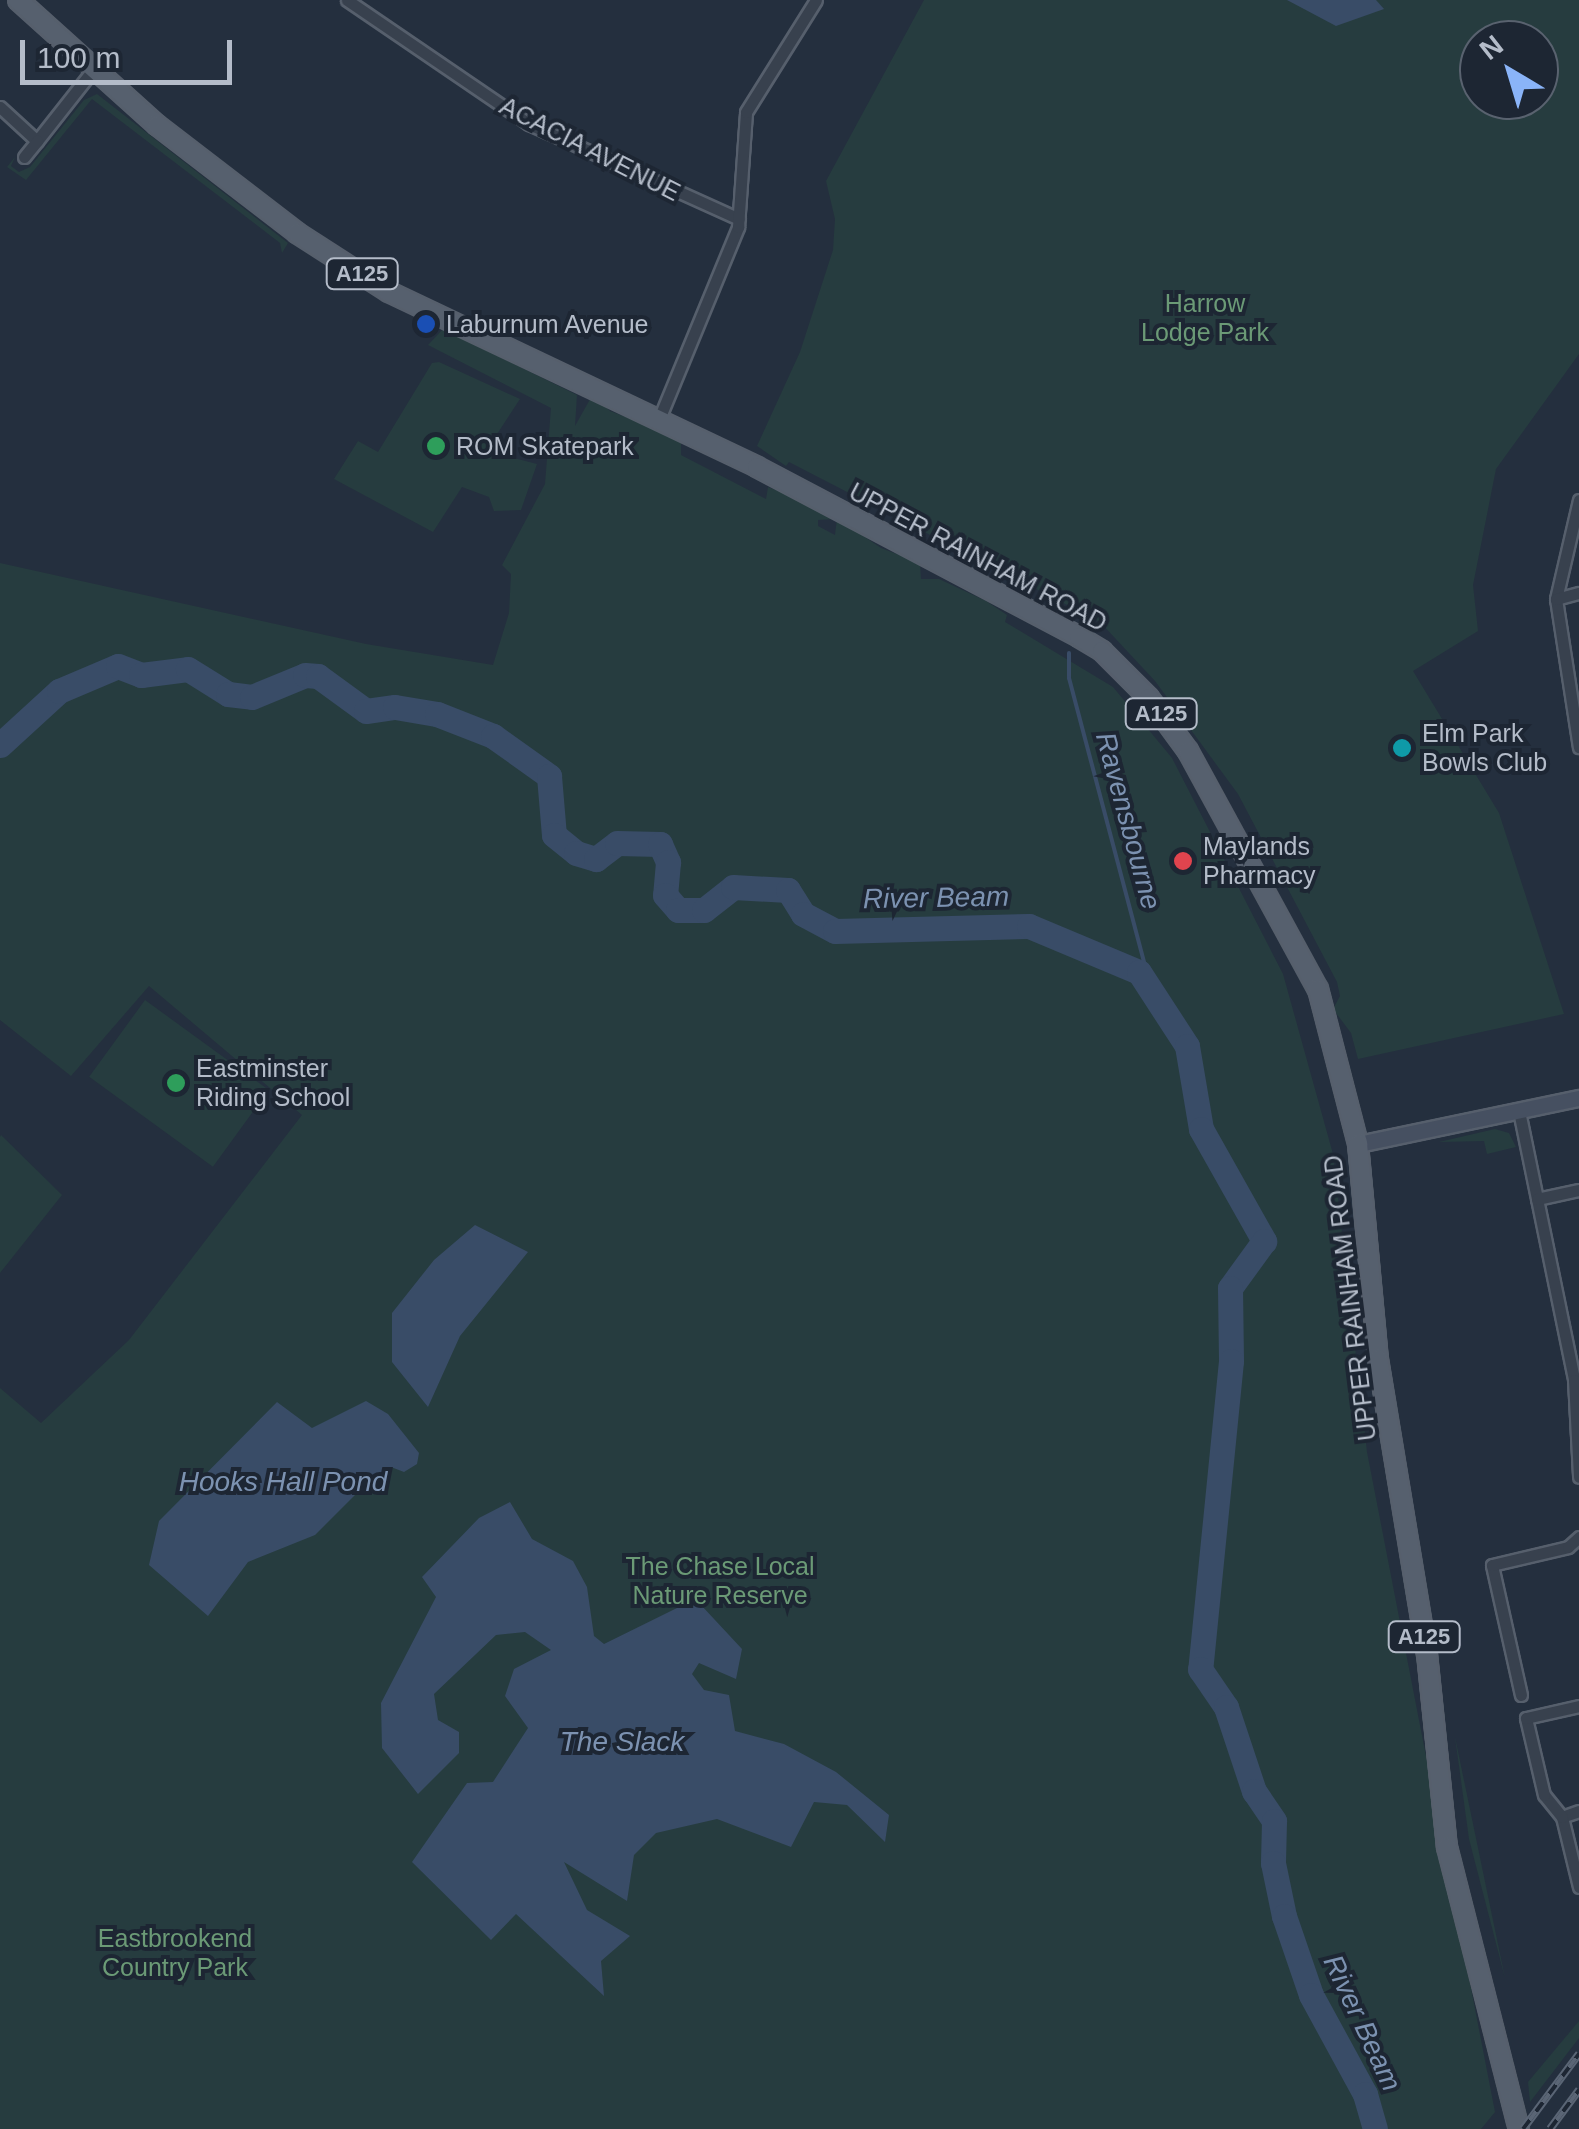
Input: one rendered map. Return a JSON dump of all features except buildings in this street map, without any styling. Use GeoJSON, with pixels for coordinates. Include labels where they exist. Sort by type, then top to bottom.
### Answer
{"type":"FeatureCollection","features":[{"type":"Feature","properties":{"kind":"main road","name":"UPPER RAINHAM ROAD"},"geometry":{"type":"LineString","coordinates":[[18,0],[92,71],[270,212],[389,292],[659,419],[1091,644],[1148,698],[1223,807],[1304,961],[1358,1144],[1378,1359],[1427,1654],[1448,1847],[1520,2129]]}},
{"type":"Feature","properties":{"kind":"street","name":"ACACIA AVENUE"},"geometry":{"type":"LineString","coordinates":[[347,0],[529,124],[740,219]]}},
{"type":"Feature","properties":{"kind":"street"},"geometry":{"type":"LineString","coordinates":[[659,419],[740,219],[746,112],[816,0]]}},
{"type":"Feature","properties":{"kind":"street"},"geometry":{"type":"LineString","coordinates":[[24,157],[92,71]]}},
{"type":"Feature","properties":{"kind":"street"},"geometry":{"type":"LineString","coordinates":[[0,107],[37,140]]}},
{"type":"Feature","properties":{"kind":"street"},"geometry":{"type":"LineString","coordinates":[[1579,500],[1556,598],[1579,746]]}},
{"type":"Feature","properties":{"kind":"street"},"geometry":{"type":"LineString","coordinates":[[1556,598],[1579,593]]}},
{"type":"Feature","properties":{"kind":"street"},"geometry":{"type":"LineString","coordinates":[[1358,1144],[1579,1098]]}},
{"type":"Feature","properties":{"kind":"street"},"geometry":{"type":"LineString","coordinates":[[1519,1111],[1576,1379],[1579,1476]]}},
{"type":"Feature","properties":{"kind":"street"},"geometry":{"type":"LineString","coordinates":[[1537,1199],[1579,1190]]}},
{"type":"Feature","properties":{"kind":"street"},"geometry":{"type":"LineString","coordinates":[[1521,1695],[1492,1565],[1568,1547],[1579,1537]]}},
{"type":"Feature","properties":{"kind":"street"},"geometry":{"type":"LineString","coordinates":[[1579,1706],[1526,1718],[1544,1795],[1562,1818],[1579,1886]]}},
{"type":"Feature","properties":{"kind":"street"},"geometry":{"type":"LineString","coordinates":[[1562,1818],[1579,1810]]}},
{"type":"Feature","properties":{"kind":"green space","name":"Harrow Lodge Park"},"geometry":{"type":"Polygon","coordinates":[[[924,0],[1579,0],[1579,354],[1496,469],[1473,585],[1478,631],[1413,671],[1499,813],[1564,1014],[1358,1059],[1351,1033],[1333,1009],[1340,996],[1337,982],[1238,794],[1155,681],[1100,622],[965,552],[961,557],[942,541],[789,462],[786,466],[757,446],[800,352],[833,250],[835,219],[826,181],[924,0]]]}},
{"type":"Feature","properties":{"kind":"green space"},"geometry":{"type":"Polygon","coordinates":[[[97,94],[288,243],[282,253],[280,243],[92,99],[26,180],[7,167],[15,157],[11,166],[19,172],[30,167],[84,100],[97,94]]]}},
{"type":"Feature","properties":{"kind":"green space","name":"The Chase Local Nature Reserve"},"geometry":{"type":"Polygon","coordinates":[[[443,329],[577,395],[575,426],[593,394],[610,411],[681,438],[681,455],[766,499],[768,487],[816,505],[834,519],[818,520],[818,526],[835,535],[837,518],[881,548],[920,563],[921,579],[939,579],[986,601],[1007,615],[1005,622],[1113,687],[1172,758],[1283,974],[1333,1154],[1367,1452],[1495,2112],[1481,2129],[0,2129],[0,1388],[41,1423],[129,1340],[302,1115],[149,986],[71,1076],[0,1020],[0,563],[366,644],[493,665],[509,613],[511,574],[502,565],[545,484],[551,408],[428,345],[443,329]]]}},
{"type":"Feature","properties":{"kind":"green space","name":"ROM Skatepark"},"geometry":{"type":"Polygon","coordinates":[[[439,362],[520,399],[486,451],[537,464],[521,510],[494,511],[489,497],[462,487],[433,532],[334,479],[358,441],[378,452],[432,363],[439,362]]]}},
{"type":"Feature","properties":{"kind":"green space","name":"Eastminster Riding School"},"geometry":{"type":"Polygon","coordinates":[[[145,1000],[269,1090],[213,1167],[89,1077],[145,1000]]]}},
{"type":"Feature","properties":{"kind":"green space"},"geometry":{"type":"Polygon","coordinates":[[[1495,1129],[1509,1133],[1516,1147],[1487,1154],[1484,1141],[1439,1142],[1495,1129]]]}},
{"type":"Feature","properties":{"kind":"green space"},"geometry":{"type":"Polygon","coordinates":[[[0,1137],[62,1195],[0,1273],[0,1137]]]}},
{"type":"Feature","properties":{"kind":"green space"},"geometry":{"type":"Polygon","coordinates":[[[1455,1737],[1505,1978],[1469,1839],[1455,1737]]]}},
{"type":"Feature","properties":{"kind":"green space"},"geometry":{"type":"Polygon","coordinates":[[[1579,2021],[1579,2038],[1530,2102],[1528,2082],[1579,2021]]]}},
{"type":"Feature","properties":{"kind":"water"},"geometry":{"type":"Polygon","coordinates":[[[1287,0],[1376,0],[1384,9],[1336,26],[1287,0]]]}},
{"type":"Feature","properties":{"kind":"water"},"geometry":{"type":"Polygon","coordinates":[[[475,1225],[528,1252],[460,1336],[428,1407],[392,1362],[392,1313],[434,1260],[475,1225]]]}},
{"type":"Feature","properties":{"kind":"water","name":"Hooks Hall Pond"},"geometry":{"type":"Polygon","coordinates":[[[366,1401],[388,1414],[419,1453],[417,1464],[404,1472],[391,1467],[370,1480],[315,1535],[248,1562],[208,1616],[149,1565],[159,1521],[277,1402],[312,1428],[366,1401]]]}},
{"type":"Feature","properties":{"kind":"water","name":"The Slack"},"geometry":{"type":"Polygon","coordinates":[[[510,1502],[532,1539],[573,1561],[587,1587],[594,1636],[604,1644],[679,1607],[701,1605],[742,1649],[736,1679],[699,1663],[692,1674],[704,1690],[729,1695],[735,1731],[784,1744],[836,1772],[889,1815],[885,1842],[847,1805],[814,1802],[791,1847],[717,1819],[656,1833],[634,1855],[627,1901],[564,1862],[587,1910],[630,1936],[601,1961],[604,1996],[516,1914],[491,1940],[412,1862],[467,1783],[493,1782],[528,1728],[505,1696],[514,1669],[551,1650],[525,1632],[496,1635],[434,1694],[438,1720],[459,1732],[459,1753],[418,1794],[382,1748],[381,1703],[436,1597],[422,1577],[479,1518],[510,1502]]]}},
{"type":"Feature","properties":{"kind":"waterway","name":"Ravensbourne"},"geometry":{"type":"LineString","coordinates":[[1069,653],[1069,678],[1154,999]]}},
{"type":"Feature","properties":{"kind":"waterway","name":"River Beam"},"geometry":{"type":"LineString","coordinates":[[0,745],[59,691],[118,666],[141,675],[188,669],[228,694],[252,697],[305,675],[318,676],[366,711],[395,707],[437,714],[493,736],[549,776],[554,835],[576,853],[596,859],[617,843],[660,844],[668,862],[665,895],[678,910],[704,910],[733,887],[788,890],[803,914],[835,931],[1029,926],[1139,972],[1187,1046],[1201,1129],[1264,1241],[1230,1288],[1231,1361],[1200,1669],[1226,1707],[1254,1791],[1274,1821],[1273,1863],[1284,1916],[1311,1995],[1365,2094],[1375,2129]]}},
{"type":"Feature","properties":{"kind":"railway"},"geometry":{"type":"LineString","coordinates":[[1523,2129],[1579,2054]]}},
{"type":"Feature","properties":{"kind":"railway"},"geometry":{"type":"LineString","coordinates":[[1550,2129],[1579,2090]]}},
{"type":"Feature","properties":{"kind":"place","name":"Laburnum Avenue"},"geometry":{"type":"Point","coordinates":[426,324]}},
{"type":"Feature","properties":{"kind":"place","name":"ROM Skatepark"},"geometry":{"type":"Point","coordinates":[436,446]}},
{"type":"Feature","properties":{"kind":"place","name":"Elm Park Bowls Club"},"geometry":{"type":"Point","coordinates":[1402,748]}},
{"type":"Feature","properties":{"kind":"place","name":"Maylands Pharmacy"},"geometry":{"type":"Point","coordinates":[1183,861]}},
{"type":"Feature","properties":{"kind":"place","name":"Eastminster Riding School"},"geometry":{"type":"Point","coordinates":[176,1083]}},
{"type":"Feature","properties":{"kind":"park label","name":"Eastbrookend Country Park"},"geometry":{"type":"Point","coordinates":[175,1954]}}]}
